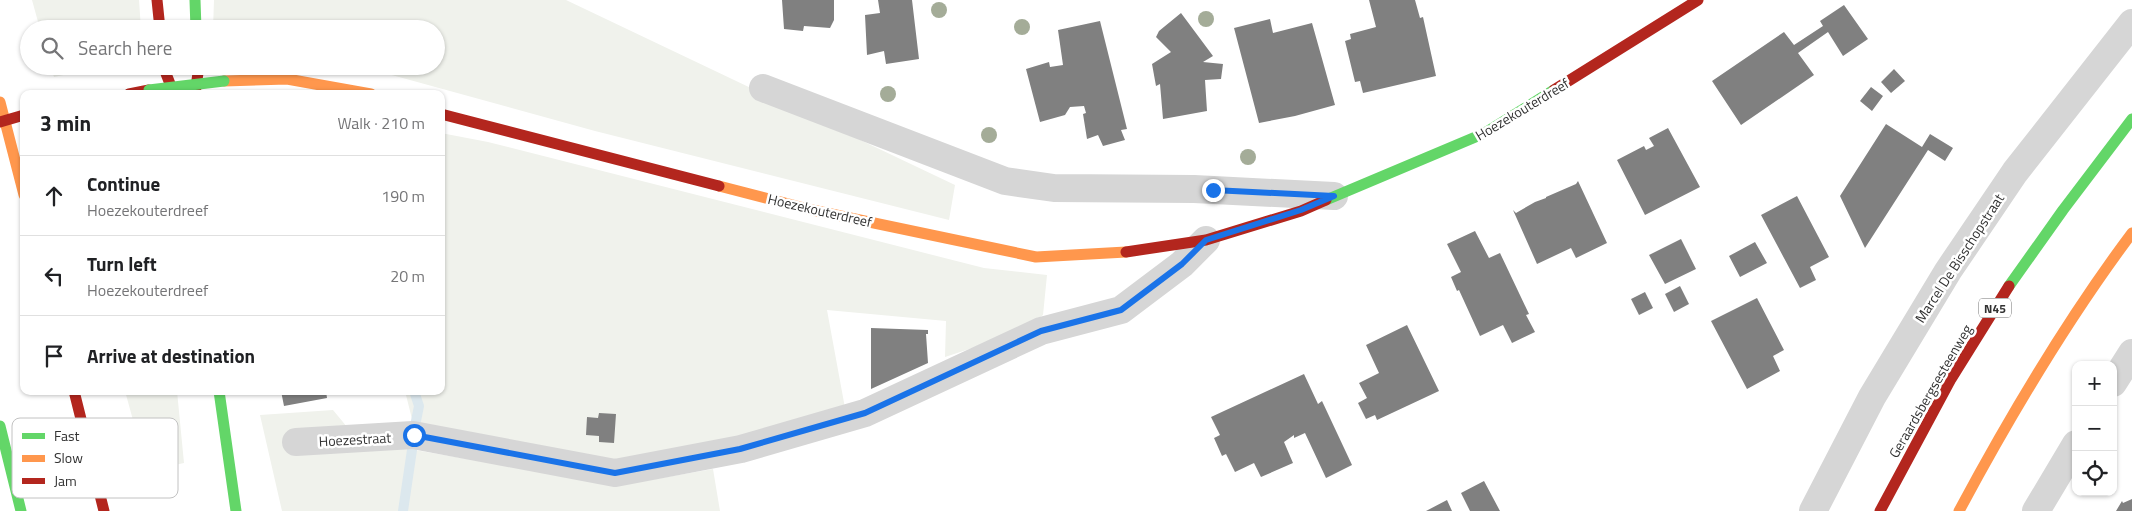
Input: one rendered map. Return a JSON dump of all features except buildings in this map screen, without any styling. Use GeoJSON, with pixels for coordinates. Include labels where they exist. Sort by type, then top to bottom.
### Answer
{"type":"FeatureCollection","features":[{"type":"Feature","properties":{"kind":"main road"},"geometry":{"type":"LineString","coordinates":[[158,0],[159,20]]}},
{"type":"Feature","properties":{"kind":"main road"},"geometry":{"type":"LineString","coordinates":[[194,0],[195,20]]}},
{"type":"Feature","properties":{"kind":"main road","name":"Hoezekouterdreef"},"geometry":{"type":"LineString","coordinates":[[445,115],[812,210],[1036,257],[1127,252],[1206,240],[1301,210],[1485,134],[1698,0]]}},
{"type":"Feature","properties":{"kind":"main road"},"geometry":{"type":"LineString","coordinates":[[167,75],[172,90]]}},
{"type":"Feature","properties":{"kind":"main road"},"geometry":{"type":"LineString","coordinates":[[196,90],[199,75]]}},
{"type":"Feature","properties":{"kind":"main road"},"geometry":{"type":"LineString","coordinates":[[149,90],[224,81],[287,80],[347,90]]}},
{"type":"Feature","properties":{"kind":"main road"},"geometry":{"type":"LineString","coordinates":[[0,102],[20,180]]}},
{"type":"Feature","properties":{"kind":"main road"},"geometry":{"type":"LineString","coordinates":[[0,122],[20,116]]}},
{"type":"Feature","properties":{"kind":"main road","name":"Geraardsbergsesteenweg"},"geometry":{"type":"LineString","coordinates":[[1880,511],[1927,423],[1997,303],[2062,209],[2132,119]]}},
{"type":"Feature","properties":{"kind":"main road"},"geometry":{"type":"LineString","coordinates":[[1959,511],[1985,462],[2058,341],[2132,233]]}},
{"type":"Feature","properties":{"kind":"main road"},"geometry":{"type":"LineString","coordinates":[[75,395],[81,418]]}},
{"type":"Feature","properties":{"kind":"main road"},"geometry":{"type":"LineString","coordinates":[[220,395],[236,511]]}},
{"type":"Feature","properties":{"kind":"main road"},"geometry":{"type":"LineString","coordinates":[[0,426],[12,475]]}},
{"type":"Feature","properties":{"kind":"main road"},"geometry":{"type":"LineString","coordinates":[[18,498],[21,511]]}},
{"type":"Feature","properties":{"kind":"main road"},"geometry":{"type":"LineString","coordinates":[[101,498],[104,511]]}},
{"type":"Feature","properties":{"kind":"street","name":"Marcel De Bisschopstraat"},"geometry":{"type":"LineString","coordinates":[[1813,511],[1872,398],[1948,271],[2015,172],[2132,22]]}},
{"type":"Feature","properties":{"kind":"street","name":"Hoezekouterdreef"},"geometry":{"type":"LineString","coordinates":[[764,88],[1004,180],[1054,188],[1194,189],[1334,196]]}},
{"type":"Feature","properties":{"kind":"street","name":"Hoezekouterdreef"},"geometry":{"type":"LineString","coordinates":[[414,435],[615,473],[740,449],[865,413],[1041,331],[1121,310],[1182,264],[1206,240]]}},
{"type":"Feature","properties":{"kind":"street"},"geometry":{"type":"LineString","coordinates":[[2117,377],[2132,353]]}},
{"type":"Feature","properties":{"kind":"street","name":"Hoezestraat"},"geometry":{"type":"LineString","coordinates":[[296,442],[414,435]]}},
{"type":"Feature","properties":{"kind":"street"},"geometry":{"type":"LineString","coordinates":[[2036,511],[2072,451]]}},
{"type":"Feature","properties":{"kind":"shaded area"},"geometry":{"type":"Polygon","coordinates":[[[32,0],[139,0],[140,20],[38,20],[32,0]]]}},
{"type":"Feature","properties":{"kind":"shaded area"},"geometry":{"type":"Polygon","coordinates":[[[214,0],[566,0],[955,185],[949,220],[595,131],[392,75],[445,75],[445,20],[213,20],[214,0]]]}},
{"type":"Feature","properties":{"kind":"shaded area"},"geometry":{"type":"Polygon","coordinates":[[[445,134],[488,142],[984,268],[1047,275],[1043,315],[1021,332],[945,357],[946,321],[827,310],[845,408],[770,432],[618,461],[414,427],[406,395],[445,395],[445,134]]]}},
{"type":"Feature","properties":{"kind":"shaded area"},"geometry":{"type":"Polygon","coordinates":[[[126,395],[177,395],[184,463],[178,464],[178,418],[132,418],[126,395]]]}},
{"type":"Feature","properties":{"kind":"shaded area"},"geometry":{"type":"Polygon","coordinates":[[[333,410],[362,445],[391,446],[621,485],[713,469],[720,511],[282,511],[260,415],[333,410]]]}},
{"type":"Feature","properties":{"kind":"waterway"},"geometry":{"type":"LineString","coordinates":[[415,395],[419,406],[416,421]]}},
{"type":"Feature","properties":{"kind":"waterway"},"geometry":{"type":"LineString","coordinates":[[403,511],[412,450]]}},
{"type":"Feature","properties":{"kind":"traffic: fast"},"geometry":{"type":"LineString","coordinates":[[195,0],[196,20]]}},
{"type":"Feature","properties":{"kind":"traffic: fast"},"geometry":{"type":"LineString","coordinates":[[149,90],[224,81]]}},
{"type":"Feature","properties":{"kind":"traffic: fast"},"geometry":{"type":"LineString","coordinates":[[1326,200],[1485,133],[1554,90]]}},
{"type":"Feature","properties":{"kind":"traffic: fast"},"geometry":{"type":"LineString","coordinates":[[2009,286],[2063,210],[2132,119]]}},
{"type":"Feature","properties":{"kind":"traffic: fast"},"geometry":{"type":"LineString","coordinates":[[220,395],[236,511]]}},
{"type":"Feature","properties":{"kind":"traffic: fast"},"geometry":{"type":"LineString","coordinates":[[0,426],[12,475]]}},
{"type":"Feature","properties":{"kind":"traffic: fast"},"geometry":{"type":"LineString","coordinates":[[18,498],[21,511]]}},
{"type":"Feature","properties":{"kind":"traffic: slow"},"geometry":{"type":"LineString","coordinates":[[224,81],[287,79],[349,90]]}},
{"type":"Feature","properties":{"kind":"traffic: slow"},"geometry":{"type":"LineString","coordinates":[[0,102],[20,180]]}},
{"type":"Feature","properties":{"kind":"traffic: slow"},"geometry":{"type":"LineString","coordinates":[[719,186],[812,210],[1036,257],[1126,252]]}},
{"type":"Feature","properties":{"kind":"traffic: slow"},"geometry":{"type":"LineString","coordinates":[[1959,511],[2040,369],[2084,300],[2132,233]]}},
{"type":"Feature","properties":{"kind":"traffic: jam"},"geometry":{"type":"LineString","coordinates":[[157,0],[159,20]]}},
{"type":"Feature","properties":{"kind":"traffic: jam"},"geometry":{"type":"LineString","coordinates":[[1554,90],[1698,0]]}},
{"type":"Feature","properties":{"kind":"traffic: jam"},"geometry":{"type":"LineString","coordinates":[[167,75],[172,90]]}},
{"type":"Feature","properties":{"kind":"traffic: jam"},"geometry":{"type":"LineString","coordinates":[[196,90],[198,75]]}},
{"type":"Feature","properties":{"kind":"traffic: jam"},"geometry":{"type":"LineString","coordinates":[[445,115],[719,186]]}},
{"type":"Feature","properties":{"kind":"traffic: jam"},"geometry":{"type":"LineString","coordinates":[[0,122],[20,116]]}},
{"type":"Feature","properties":{"kind":"traffic: jam"},"geometry":{"type":"LineString","coordinates":[[1126,252],[1206,240],[1301,211],[1326,200]]}},
{"type":"Feature","properties":{"kind":"traffic: jam"},"geometry":{"type":"LineString","coordinates":[[1880,511],[1951,379],[2009,286]]}},
{"type":"Feature","properties":{"kind":"traffic: jam"},"geometry":{"type":"LineString","coordinates":[[75,395],[81,418]]}},
{"type":"Feature","properties":{"kind":"traffic: jam"},"geometry":{"type":"LineString","coordinates":[[101,498],[104,511]]}},
{"type":"Feature","properties":{"kind":"route"},"geometry":{"type":"LineString","coordinates":[[414,435],[615,473],[740,449],[865,413],[1041,331],[1121,310],[1182,264],[1206,240],[1301,210],[1334,196],[1213,190]]}}]}
